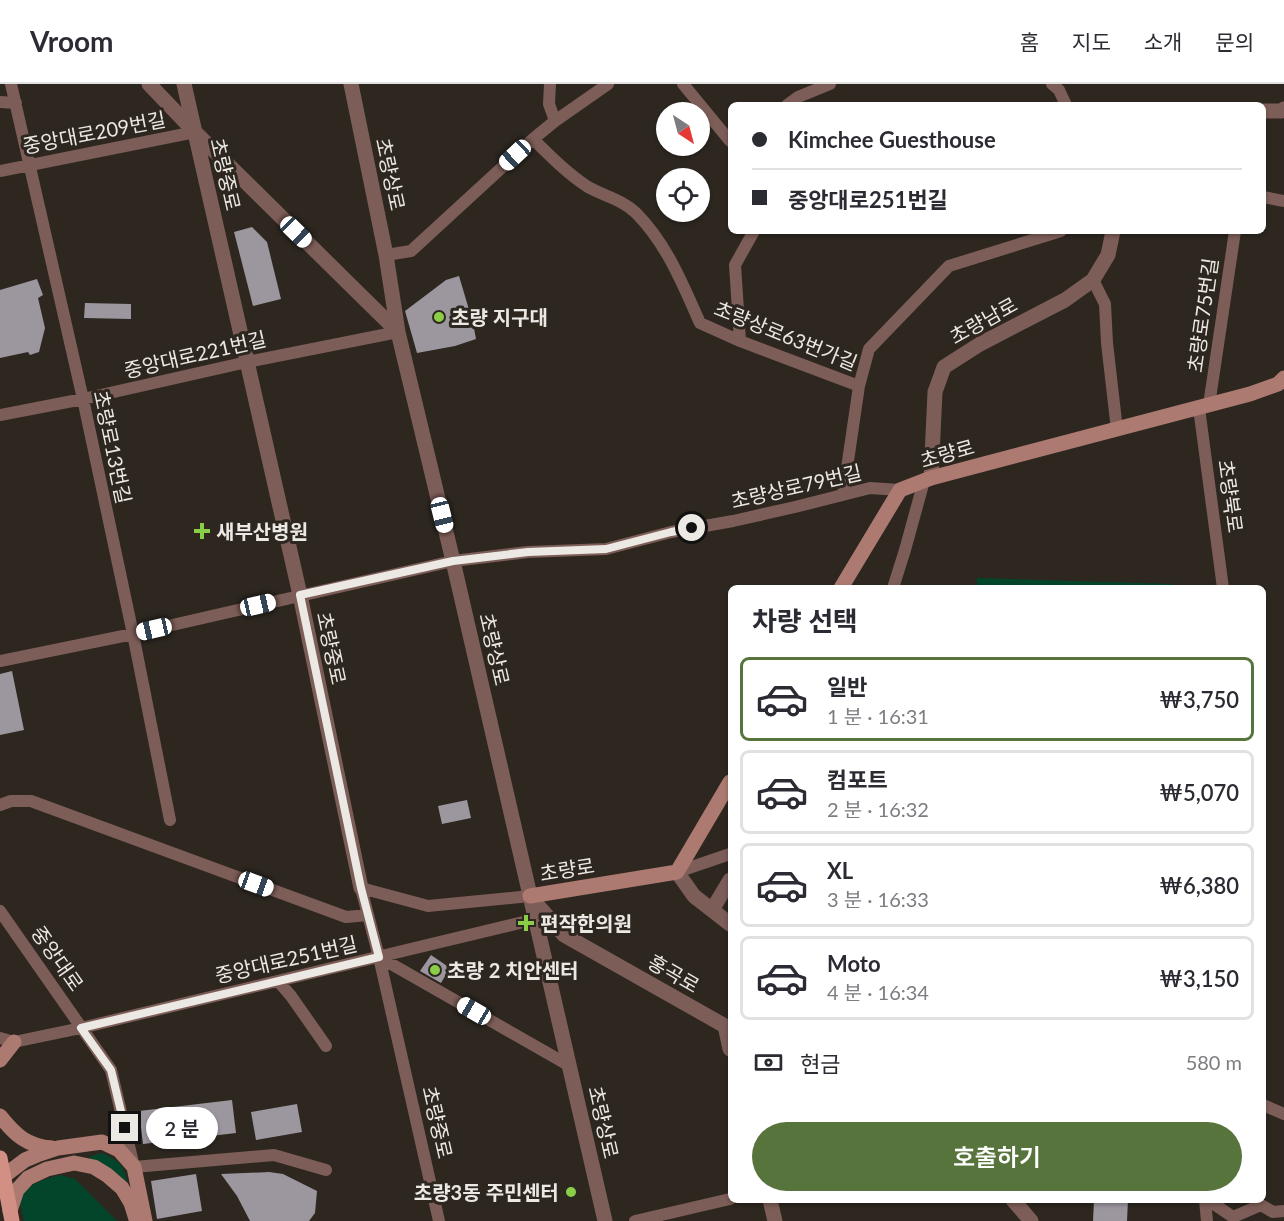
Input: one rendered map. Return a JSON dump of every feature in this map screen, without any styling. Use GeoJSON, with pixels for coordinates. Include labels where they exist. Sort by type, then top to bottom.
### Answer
{"type":"FeatureCollection","features":[{"type":"Feature","properties":{"kind":"main road","name":"초량로"},"geometry":{"type":"LineString","coordinates":[[900,490],[927,479],[1260,391],[1278,384],[1284,378]]}},
{"type":"Feature","properties":{"kind":"main road"},"geometry":{"type":"LineString","coordinates":[[843,585],[900,490]]}},
{"type":"Feature","properties":{"kind":"main road"},"geometry":{"type":"LineString","coordinates":[[677,872],[728,785]]}},
{"type":"Feature","properties":{"kind":"main road","name":"초량로"},"geometry":{"type":"LineString","coordinates":[[530,896],[677,872]]}},
{"type":"Feature","properties":{"kind":"main road"},"geometry":{"type":"LineString","coordinates":[[0,1060],[7,1040]]}},
{"type":"Feature","properties":{"kind":"main road"},"geometry":{"type":"LineString","coordinates":[[0,1116],[24,1140],[39,1147],[58,1148],[102,1142],[119,1150],[134,1167],[145,1221]]}},
{"type":"Feature","properties":{"kind":"main road"},"geometry":{"type":"LineString","coordinates":[[2,1177],[25,1160],[58,1148]]}},
{"type":"Feature","properties":{"kind":"main road"},"geometry":{"type":"LineString","coordinates":[[0,1158],[8,1215]]}},
{"type":"Feature","properties":{"kind":"main road"},"geometry":{"type":"LineString","coordinates":[[8,1215],[17,1190],[28,1178],[47,1169],[74,1163],[93,1167],[122,1188],[131,1203],[136,1221]]}},
{"type":"Feature","properties":{"kind":"street","name":"초량로13번길"},"geometry":{"type":"LineString","coordinates":[[12,84],[83,399],[170,820]]}},
{"type":"Feature","properties":{"kind":"street"},"geometry":{"type":"LineString","coordinates":[[149,84],[398,332]]}},
{"type":"Feature","properties":{"kind":"street","name":"초량중로"},"geometry":{"type":"LineString","coordinates":[[183,84],[300,595],[361,888],[439,1221]]}},
{"type":"Feature","properties":{"kind":"street","name":"초량상로"},"geometry":{"type":"LineString","coordinates":[[351,84],[386,255],[398,332],[605,1221]]}},
{"type":"Feature","properties":{"kind":"street"},"geometry":{"type":"LineString","coordinates":[[550,84],[549,104],[555,121]]}},
{"type":"Feature","properties":{"kind":"street"},"geometry":{"type":"LineString","coordinates":[[386,255],[411,251],[533,139],[608,84]]}},
{"type":"Feature","properties":{"kind":"street"},"geometry":{"type":"LineString","coordinates":[[683,84],[728,139]]}},
{"type":"Feature","properties":{"kind":"street"},"geometry":{"type":"LineString","coordinates":[[791,102],[830,84]]}},
{"type":"Feature","properties":{"kind":"street"},"geometry":{"type":"LineString","coordinates":[[1052,84],[1059,90],[1065,102]]}},
{"type":"Feature","properties":{"kind":"street"},"geometry":{"type":"LineString","coordinates":[[0,102],[16,103]]}},
{"type":"Feature","properties":{"kind":"street"},"geometry":{"type":"LineString","coordinates":[[1266,111],[1284,109]]}},
{"type":"Feature","properties":{"kind":"street","name":"중앙대로209번길"},"geometry":{"type":"LineString","coordinates":[[0,171],[195,132]]}},
{"type":"Feature","properties":{"kind":"street","name":"초량상로63번가길"},"geometry":{"type":"LineString","coordinates":[[533,139],[566,171],[589,187],[617,200],[635,212],[661,243],[700,323],[740,341],[859,386]]}},
{"type":"Feature","properties":{"kind":"street"},"geometry":{"type":"LineString","coordinates":[[1266,198],[1284,201]]}},
{"type":"Feature","properties":{"kind":"street"},"geometry":{"type":"LineString","coordinates":[[740,341],[735,265],[752,234]]}},
{"type":"Feature","properties":{"kind":"street"},"geometry":{"type":"LineString","coordinates":[[843,495],[859,386],[869,349],[949,266],[1051,234]]}},
{"type":"Feature","properties":{"kind":"street","name":"초량남로"},"geometry":{"type":"LineString","coordinates":[[927,479],[935,392],[944,367],[980,344],[1065,300],[1093,280],[1108,255],[1112,234]]}},
{"type":"Feature","properties":{"kind":"street","name":"초량로75번길"},"geometry":{"type":"LineString","coordinates":[[1204,407],[1233,234]]}},
{"type":"Feature","properties":{"kind":"street"},"geometry":{"type":"LineString","coordinates":[[1093,280],[1105,304],[1117,430]]}},
{"type":"Feature","properties":{"kind":"street","name":"중앙대로221번길"},"geometry":{"type":"LineString","coordinates":[[0,415],[398,332]]}},
{"type":"Feature","properties":{"kind":"street","name":"초량북로"},"geometry":{"type":"LineString","coordinates":[[1204,407],[1223,585]]}},
{"type":"Feature","properties":{"kind":"street"},"geometry":{"type":"LineString","coordinates":[[893,585],[927,479]]}},
{"type":"Feature","properties":{"kind":"street","name":"초량상로79번길"},"geometry":{"type":"LineString","coordinates":[[0,661],[133,634],[453,561],[528,552],[606,549],[671,532],[795,507],[870,488],[900,490]]}},
{"type":"Feature","properties":{"kind":"street"},"geometry":{"type":"LineString","coordinates":[[0,805],[11,801],[31,801],[346,917],[368,915]]}},
{"type":"Feature","properties":{"kind":"street"},"geometry":{"type":"LineString","coordinates":[[728,855],[677,872],[694,896],[728,922]]}},
{"type":"Feature","properties":{"kind":"street"},"geometry":{"type":"LineString","coordinates":[[712,910],[728,883]]}},
{"type":"Feature","properties":{"kind":"street","name":"초량로"},"geometry":{"type":"LineString","coordinates":[[361,888],[428,906],[530,896]]}},
{"type":"Feature","properties":{"kind":"street","name":"홍곡로"},"geometry":{"type":"LineString","coordinates":[[530,896],[564,935],[724,1026],[728,1041]]}},
{"type":"Feature","properties":{"kind":"street","name":"중앙대로"},"geometry":{"type":"LineString","coordinates":[[0,911],[81,1028]]}},
{"type":"Feature","properties":{"kind":"street","name":"중앙대로251번길"},"geometry":{"type":"LineString","coordinates":[[7,1040],[81,1028],[536,919]]}},
{"type":"Feature","properties":{"kind":"street"},"geometry":{"type":"LineString","coordinates":[[379,957],[570,1066]]}},
{"type":"Feature","properties":{"kind":"street"},"geometry":{"type":"LineString","coordinates":[[278,981],[326,1046]]}},
{"type":"Feature","properties":{"kind":"street"},"geometry":{"type":"LineString","coordinates":[[81,1028],[111,1070],[134,1167],[274,1155],[326,1170]]}},
{"type":"Feature","properties":{"kind":"street"},"geometry":{"type":"LineString","coordinates":[[1266,1106],[1284,1114]]}},
{"type":"Feature","properties":{"kind":"street"},"geometry":{"type":"LineString","coordinates":[[635,1221],[728,1199]]}},
{"type":"Feature","properties":{"kind":"street"},"geometry":{"type":"LineString","coordinates":[[771,1203],[775,1221]]}},
{"type":"Feature","properties":{"kind":"street"},"geometry":{"type":"LineString","coordinates":[[1016,1203],[1031,1221]]}},
{"type":"Feature","properties":{"kind":"street"},"geometry":{"type":"LineString","coordinates":[[1206,1203],[1207,1221]]}},
{"type":"Feature","properties":{"kind":"street"},"geometry":{"type":"LineString","coordinates":[[1211,1203],[1233,1217],[1261,1205],[1274,1212],[1284,1211]]}},
{"type":"Feature","properties":{"kind":"green space"},"geometry":{"type":"Polygon","coordinates":[[[977,578],[1173,584],[1173,585],[977,585],[977,578]]]}},
{"type":"Feature","properties":{"kind":"green space"},"geometry":{"type":"Polygon","coordinates":[[[101,1153],[111,1157],[122,1167],[127,1183],[100,1163],[89,1158],[101,1153]]]}},
{"type":"Feature","properties":{"kind":"green space"},"geometry":{"type":"Polygon","coordinates":[[[60,1175],[75,1179],[117,1221],[24,1221],[19,1199],[32,1185],[60,1175]]]}},
{"type":"Feature","properties":{"kind":"building"},"geometry":{"type":"Polygon","coordinates":[[[252,227],[267,242],[281,299],[253,306],[234,232],[252,227]]]}},
{"type":"Feature","properties":{"kind":"building","name":"초량 지구대"},"geometry":{"type":"Polygon","coordinates":[[[459,276],[476,339],[455,346],[417,353],[405,311],[446,280],[459,276]]]}},
{"type":"Feature","properties":{"kind":"building"},"geometry":{"type":"Polygon","coordinates":[[[37,279],[43,295],[38,298],[45,328],[39,352],[0,358],[0,290],[37,279]]]}},
{"type":"Feature","properties":{"kind":"building"},"geometry":{"type":"Polygon","coordinates":[[[85,303],[131,304],[131,319],[84,318],[85,303]]]}},
{"type":"Feature","properties":{"kind":"building"},"geometry":{"type":"Polygon","coordinates":[[[12,671],[24,730],[0,735],[0,674],[12,671]]]}},
{"type":"Feature","properties":{"kind":"building"},"geometry":{"type":"Polygon","coordinates":[[[467,800],[471,818],[442,824],[438,806],[467,800]]]}},
{"type":"Feature","properties":{"kind":"building","name":"초량 2 치안센터"},"geometry":{"type":"Polygon","coordinates":[[[431,955],[450,968],[441,983],[420,971],[431,955]]]}},
{"type":"Feature","properties":{"kind":"building"},"geometry":{"type":"Polygon","coordinates":[[[232,1100],[236,1133],[143,1144],[139,1111],[232,1100]]]}},
{"type":"Feature","properties":{"kind":"building"},"geometry":{"type":"Polygon","coordinates":[[[297,1104],[302,1132],[256,1140],[251,1112],[297,1104]]]}},
{"type":"Feature","properties":{"kind":"building"},"geometry":{"type":"Polygon","coordinates":[[[269,1172],[283,1174],[317,1191],[315,1213],[309,1221],[250,1221],[237,1196],[221,1174],[269,1172]]]}},
{"type":"Feature","properties":{"kind":"building"},"geometry":{"type":"Polygon","coordinates":[[[196,1174],[202,1211],[157,1219],[151,1181],[196,1174]]]}},
{"type":"Feature","properties":{"kind":"building"},"geometry":{"type":"Polygon","coordinates":[[[1094,1203],[1128,1203],[1127,1221],[1093,1221],[1094,1203]]]}},
{"type":"Feature","properties":{"kind":"place","name":"초량 지구대"},"geometry":{"type":"Point","coordinates":[439,317]}},
{"type":"Feature","properties":{"kind":"place","name":"새부산병원"},"geometry":{"type":"Point","coordinates":[202,531]}},
{"type":"Feature","properties":{"kind":"place","name":"편작한의원"},"geometry":{"type":"Point","coordinates":[526,923]}},
{"type":"Feature","properties":{"kind":"place","name":"초량 2 치안센터"},"geometry":{"type":"Point","coordinates":[435,970]}},
{"type":"Feature","properties":{"kind":"place","name":"초량3동 주민센터"},"geometry":{"type":"Point","coordinates":[571,1192]}},
{"type":"Feature","properties":{"kind":"route"},"geometry":{"type":"LineString","coordinates":[[125,1128],[111,1070],[81,1028],[379,957],[361,888],[300,595],[453,561],[528,552],[606,549],[692,528]]}}]}
